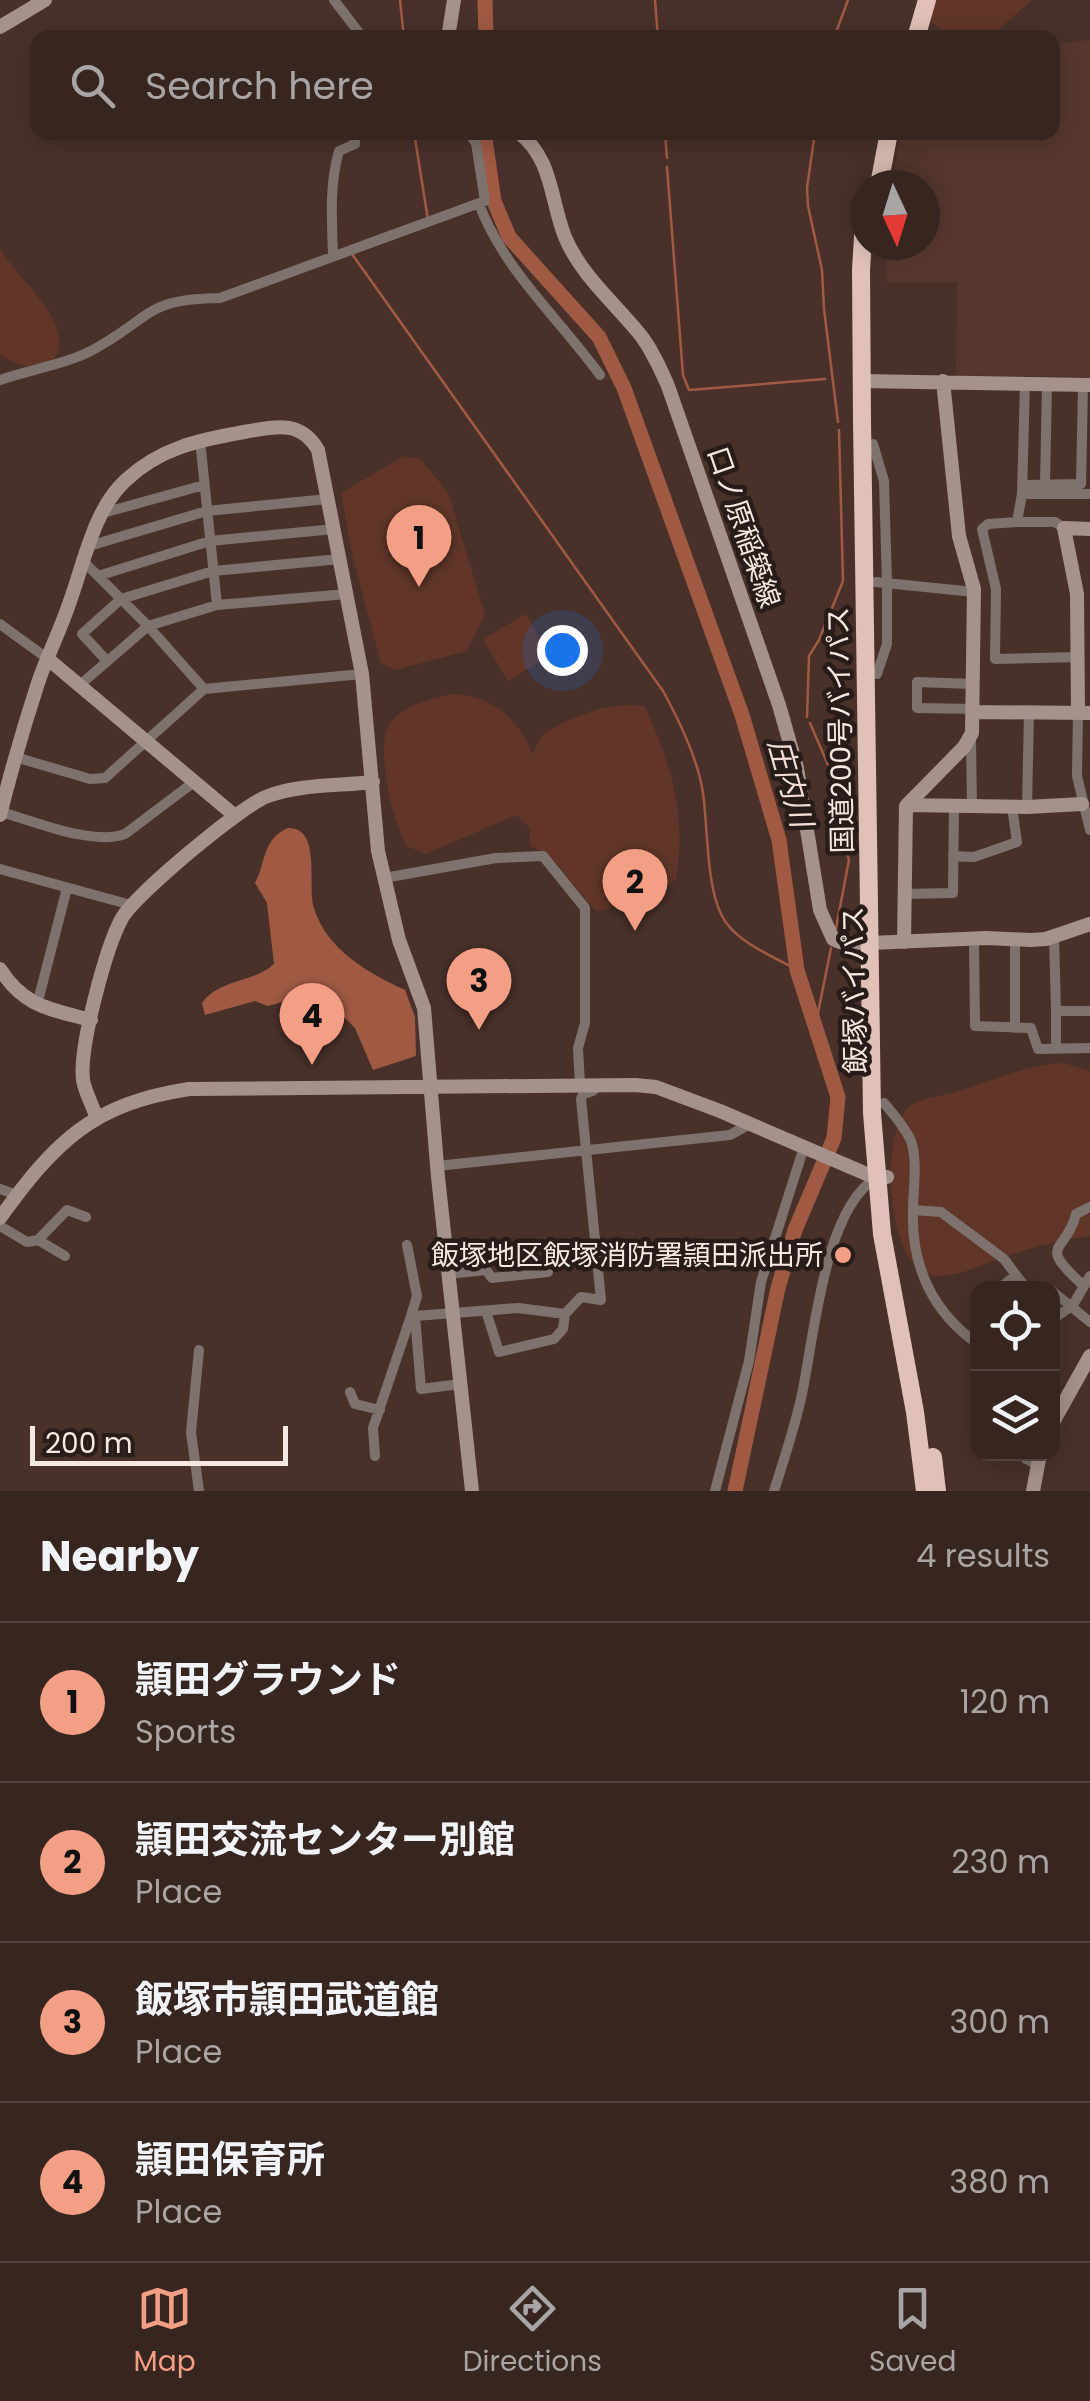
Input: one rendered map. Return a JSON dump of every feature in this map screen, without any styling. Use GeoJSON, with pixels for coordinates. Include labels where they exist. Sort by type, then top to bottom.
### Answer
{"type":"FeatureCollection","features":[{"type":"Feature","properties":{"kind":"highway"},"geometry":{"type":"LineString","coordinates":[[907,30],[916,0]]}},
{"type":"Feature","properties":{"kind":"highway"},"geometry":{"type":"LineString","coordinates":[[918,30],[927,0]]}},
{"type":"Feature","properties":{"kind":"highway"},"geometry":{"type":"LineString","coordinates":[[871,170],[876,140]]}},
{"type":"Feature","properties":{"kind":"highway"},"geometry":{"type":"LineString","coordinates":[[882,170],[887,140]]}},
{"type":"Feature","properties":{"kind":"highway","name":"国道200号バイパス"},"geometry":{"type":"LineString","coordinates":[[862,260],[882,1177],[925,1491]]}},
{"type":"Feature","properties":{"kind":"highway","name":"飯塚バイパス"},"geometry":{"type":"LineString","coordinates":[[872,260],[867,381],[882,582],[876,943],[884,1103],[882,1177],[938,1491]]}},
{"type":"Feature","properties":{"kind":"street"},"geometry":{"type":"LineString","coordinates":[[0,27],[45,0]]}},
{"type":"Feature","properties":{"kind":"street"},"geometry":{"type":"LineString","coordinates":[[334,0],[358,30]]}},
{"type":"Feature","properties":{"kind":"street"},"geometry":{"type":"LineString","coordinates":[[449,30],[454,0]]}},
{"type":"Feature","properties":{"kind":"street"},"geometry":{"type":"LineString","coordinates":[[333,256],[334,170],[339,151],[355,144],[355,140]]}},
{"type":"Feature","properties":{"kind":"street"},"geometry":{"type":"LineString","coordinates":[[0,380],[98,348],[154,307],[182,298],[220,298],[485,201],[474,140]]}},
{"type":"Feature","properties":{"kind":"street","name":"口ノ原稲築線"},"geometry":{"type":"LineString","coordinates":[[525,140],[544,161],[558,215],[572,249],[656,357],[779,704],[796,768],[820,910],[833,939],[876,943]]}},
{"type":"Feature","properties":{"kind":"street"},"geometry":{"type":"LineString","coordinates":[[479,204],[499,249],[520,280],[600,376]]}},
{"type":"Feature","properties":{"kind":"street"},"geometry":{"type":"LineString","coordinates":[[867,381],[1087,385],[1083,480],[1077,485],[1022,489]]}},
{"type":"Feature","properties":{"kind":"street"},"geometry":{"type":"LineString","coordinates":[[943,381],[960,536],[974,592],[972,807]]}},
{"type":"Feature","properties":{"kind":"street"},"geometry":{"type":"LineString","coordinates":[[1017,522],[1022,489],[1024,383]]}},
{"type":"Feature","properties":{"kind":"street"},"geometry":{"type":"LineString","coordinates":[[1044,485],[1047,384]]}},
{"type":"Feature","properties":{"kind":"street"},"geometry":{"type":"LineString","coordinates":[[194,782],[125,834],[114,838],[0,814],[15,758],[89,546],[122,483],[142,466],[179,446],[282,425],[298,428],[318,450],[362,674],[378,852],[399,940],[424,1008],[472,1491]]}},
{"type":"Feature","properties":{"kind":"street"},"geometry":{"type":"LineString","coordinates":[[200,440],[217,606]]}},
{"type":"Feature","properties":{"kind":"street"},"geometry":{"type":"LineString","coordinates":[[103,513],[204,485]]}},
{"type":"Feature","properties":{"kind":"street"},"geometry":{"type":"LineString","coordinates":[[1022,489],[1090,494]]}},
{"type":"Feature","properties":{"kind":"street"},"geometry":{"type":"LineString","coordinates":[[89,546],[207,511],[328,500]]}},
{"type":"Feature","properties":{"kind":"street"},"geometry":{"type":"LineString","coordinates":[[1077,657],[996,659],[996,589],[982,529],[988,524],[1017,522],[1055,522],[1064,528],[1090,528]]}},
{"type":"Feature","properties":{"kind":"street"},"geometry":{"type":"LineString","coordinates":[[1064,528],[1077,594],[1077,657],[1084,713],[1078,776],[1090,830]]}},
{"type":"Feature","properties":{"kind":"street"},"geometry":{"type":"LineString","coordinates":[[98,576],[210,541],[334,529]]}},
{"type":"Feature","properties":{"kind":"street"},"geometry":{"type":"LineString","coordinates":[[107,661],[82,634],[121,599],[214,571],[340,560]]}},
{"type":"Feature","properties":{"kind":"street"},"geometry":{"type":"LineString","coordinates":[[84,562],[204,688]]}},
{"type":"Feature","properties":{"kind":"street"},"geometry":{"type":"LineString","coordinates":[[882,582],[974,592]]}},
{"type":"Feature","properties":{"kind":"street"},"geometry":{"type":"LineString","coordinates":[[80,684],[148,626],[217,606],[347,594]]}},
{"type":"Feature","properties":{"kind":"street"},"geometry":{"type":"LineString","coordinates":[[0,624],[80,684],[234,816]]}},
{"type":"Feature","properties":{"kind":"street"},"geometry":{"type":"LineString","coordinates":[[15,758],[99,778],[111,775],[204,688],[362,674]]}},
{"type":"Feature","properties":{"kind":"street"},"geometry":{"type":"LineString","coordinates":[[974,684],[917,682],[918,708],[1084,713]]}},
{"type":"Feature","properties":{"kind":"street"},"geometry":{"type":"LineString","coordinates":[[953,856],[974,857],[1018,842],[1029,712]]}},
{"type":"Feature","properties":{"kind":"street"},"geometry":{"type":"LineString","coordinates":[[904,942],[907,805],[971,740]]}},
{"type":"Feature","properties":{"kind":"street"},"geometry":{"type":"LineString","coordinates":[[96,1116],[83,1078],[91,1020],[115,934],[131,905],[234,816],[264,797],[374,782]]}},
{"type":"Feature","properties":{"kind":"street"},"geometry":{"type":"LineString","coordinates":[[907,805],[1019,808],[1082,804]]}},
{"type":"Feature","properties":{"kind":"street"},"geometry":{"type":"LineString","coordinates":[[904,894],[953,893],[954,806]]}},
{"type":"Feature","properties":{"kind":"street"},"geometry":{"type":"LineString","coordinates":[[384,878],[496,858],[544,856],[585,908],[585,1023],[578,1048],[580,1085]]}},
{"type":"Feature","properties":{"kind":"street"},"geometry":{"type":"LineString","coordinates":[[0,870],[131,905]]}},
{"type":"Feature","properties":{"kind":"street"},"geometry":{"type":"LineString","coordinates":[[37,1005],[68,888]]}},
{"type":"Feature","properties":{"kind":"street"},"geometry":{"type":"LineString","coordinates":[[876,943],[1014,940],[1054,936],[1090,924]]}},
{"type":"Feature","properties":{"kind":"street"},"geometry":{"type":"LineString","coordinates":[[1054,936],[1056,1048]]}},
{"type":"Feature","properties":{"kind":"street"},"geometry":{"type":"LineString","coordinates":[[974,938],[975,1026],[1031,1028],[1038,1048],[1090,1048]]}},
{"type":"Feature","properties":{"kind":"street"},"geometry":{"type":"LineString","coordinates":[[1014,940],[1015,1028]]}},
{"type":"Feature","properties":{"kind":"street"},"geometry":{"type":"LineString","coordinates":[[0,969],[12,988],[37,1005],[91,1020]]}},
{"type":"Feature","properties":{"kind":"street"},"geometry":{"type":"LineString","coordinates":[[1056,1011],[1090,1012]]}},
{"type":"Feature","properties":{"kind":"street"},"geometry":{"type":"LineString","coordinates":[[486,1311],[499,1352],[554,1340],[563,1329],[564,1314],[581,1297],[601,1300],[581,1100],[582,1094],[598,1084]]}},
{"type":"Feature","properties":{"kind":"street"},"geometry":{"type":"LineString","coordinates":[[0,1218],[50,1154],[96,1116],[149,1095],[189,1089],[598,1084],[656,1087],[882,1177]]}},
{"type":"Feature","properties":{"kind":"street"},"geometry":{"type":"LineString","coordinates":[[884,1103],[912,1142],[915,1256],[922,1278],[941,1310],[970,1338]]}},
{"type":"Feature","properties":{"kind":"street"},"geometry":{"type":"LineString","coordinates":[[437,1166],[730,1136],[750,1124]]}},
{"type":"Feature","properties":{"kind":"street"},"geometry":{"type":"LineString","coordinates":[[715,1491],[750,1361],[761,1282],[805,1147]]}},
{"type":"Feature","properties":{"kind":"street"},"geometry":{"type":"LineString","coordinates":[[774,1491],[801,1398],[827,1263],[862,1186],[882,1177]]}},
{"type":"Feature","properties":{"kind":"street"},"geometry":{"type":"LineString","coordinates":[[0,1189],[17,1194]]}},
{"type":"Feature","properties":{"kind":"street"},"geometry":{"type":"LineString","coordinates":[[1060,1314],[1073,1305],[1087,1281],[1062,1265],[1056,1252],[1076,1214],[1090,1206]]}},
{"type":"Feature","properties":{"kind":"street"},"geometry":{"type":"LineString","coordinates":[[0,1226],[27,1242],[38,1240],[67,1210],[86,1217]]}},
{"type":"Feature","properties":{"kind":"street"},"geometry":{"type":"LineString","coordinates":[[912,1210],[941,1212],[1004,1259],[1020,1281]]}},
{"type":"Feature","properties":{"kind":"street"},"geometry":{"type":"LineString","coordinates":[[38,1240],[65,1256]]}},
{"type":"Feature","properties":{"kind":"street"},"geometry":{"type":"LineString","coordinates":[[375,1456],[373,1428],[417,1296],[407,1244]]}},
{"type":"Feature","properties":{"kind":"street"},"geometry":{"type":"LineString","coordinates":[[448,1274],[486,1270],[492,1278],[548,1272]]}},
{"type":"Feature","properties":{"kind":"street"},"geometry":{"type":"LineString","coordinates":[[1009,1281],[1016,1275]]}},
{"type":"Feature","properties":{"kind":"street"},"geometry":{"type":"LineString","coordinates":[[1060,1296],[1090,1322]]}},
{"type":"Feature","properties":{"kind":"street"},"geometry":{"type":"LineString","coordinates":[[413,1316],[518,1308],[564,1314]]}},
{"type":"Feature","properties":{"kind":"street"},"geometry":{"type":"LineString","coordinates":[[413,1316],[421,1388],[460,1384]]}},
{"type":"Feature","properties":{"kind":"street"},"geometry":{"type":"LineString","coordinates":[[199,1350],[191,1432],[199,1491]]}},
{"type":"Feature","properties":{"kind":"street"},"geometry":{"type":"LineString","coordinates":[[1060,1410],[1090,1356]]}},
{"type":"Feature","properties":{"kind":"street"},"geometry":{"type":"LineString","coordinates":[[350,1392],[356,1404],[380,1410]]}},
{"type":"Feature","properties":{"kind":"street"},"geometry":{"type":"LineString","coordinates":[[1033,1491],[1034,1461]]}},
{"type":"Feature","properties":{"kind":"shaded area"},"geometry":{"type":"Polygon","coordinates":[[[926,0],[1032,0],[998,30],[942,30],[923,9],[926,0]]]}},
{"type":"Feature","properties":{"kind":"shaded area"},"geometry":{"type":"Polygon","coordinates":[[[1090,40],[1090,377],[956,375],[957,282],[886,282],[887,260],[940,260],[940,170],[894,170],[899,140],[1060,140],[1060,43],[1090,40]]]}},
{"type":"Feature","properties":{"kind":"shaded area"},"geometry":{"type":"Polygon","coordinates":[[[0,249],[45,305],[57,329],[57,353],[45,365],[27,366],[0,354],[0,249]]]}},
{"type":"Feature","properties":{"kind":"shaded area"},"geometry":{"type":"Polygon","coordinates":[[[404,456],[420,459],[448,492],[485,615],[467,651],[395,670],[381,663],[353,559],[341,493],[404,456]]]}},
{"type":"Feature","properties":{"kind":"shaded area"},"geometry":{"type":"Polygon","coordinates":[[[526,614],[550,656],[508,681],[483,639],[526,614]]]}},
{"type":"Feature","properties":{"kind":"shaded area"},"geometry":{"type":"Polygon","coordinates":[[[451,694],[479,699],[502,711],[520,730],[533,755],[543,736],[567,721],[621,705],[645,707],[669,770],[678,813],[676,879],[651,900],[597,911],[551,858],[530,846],[530,828],[516,815],[426,854],[407,846],[388,786],[385,736],[401,713],[451,694]]]}},
{"type":"Feature","properties":{"kind":"shaded area"},"geometry":{"type":"Polygon","coordinates":[[[288,828],[299,830],[309,847],[314,908],[328,936],[350,958],[405,990],[415,1017],[416,1056],[373,1070],[355,1028],[341,1014],[297,998],[268,1006],[255,1001],[205,1015],[202,1003],[209,995],[274,964],[267,903],[255,883],[273,838],[288,828]]]}},
{"type":"Feature","properties":{"kind":"shaded area"},"geometry":{"type":"Polygon","coordinates":[[[1063,1063],[1090,1071],[1090,1236],[1039,1246],[948,1275],[928,1274],[914,1265],[896,1223],[891,1168],[900,1121],[909,1107],[1021,1070],[1063,1063]]]}},
{"type":"Feature","properties":{"kind":"waterway"},"geometry":{"type":"LineString","coordinates":[[400,0],[403,30]]}},
{"type":"Feature","properties":{"kind":"waterway","name":"庄内川"},"geometry":{"type":"LineString","coordinates":[[485,0],[486,30]]}},
{"type":"Feature","properties":{"kind":"waterway"},"geometry":{"type":"LineString","coordinates":[[655,0],[657,30]]}},
{"type":"Feature","properties":{"kind":"waterway"},"geometry":{"type":"LineString","coordinates":[[837,30],[848,0]]}},
{"type":"Feature","properties":{"kind":"waterway"},"geometry":{"type":"LineString","coordinates":[[415,140],[428,220]]}},
{"type":"Feature","properties":{"kind":"waterway","name":"庄内川"},"geometry":{"type":"LineString","coordinates":[[485,140],[494,201],[509,237],[599,337],[624,388],[742,715],[779,840],[797,970],[838,1097],[834,1138],[795,1230],[778,1288],[735,1491]]}},
{"type":"Feature","properties":{"kind":"waterway"},"geometry":{"type":"LineString","coordinates":[[666,140],[667,158]]}},
{"type":"Feature","properties":{"kind":"waterway"},"geometry":{"type":"LineString","coordinates":[[814,140],[808,206],[822,270],[838,422]]}},
{"type":"Feature","properties":{"kind":"waterway"},"geometry":{"type":"LineString","coordinates":[[667,167],[683,375],[689,390],[825,379]]}},
{"type":"Feature","properties":{"kind":"waterway"},"geometry":{"type":"LineString","coordinates":[[352,254],[663,691],[688,741],[701,780],[710,873],[722,916],[745,941],[797,970]]}},
{"type":"Feature","properties":{"kind":"waterway"},"geometry":{"type":"LineString","coordinates":[[807,717],[809,656],[843,581],[839,430]]}},
{"type":"Feature","properties":{"kind":"waterway"},"geometry":{"type":"LineString","coordinates":[[810,723],[829,767],[835,813],[849,860],[836,928]]}},
{"type":"Feature","properties":{"kind":"waterway"},"geometry":{"type":"LineString","coordinates":[[815,1028],[831,948]]}},
{"type":"Feature","properties":{"kind":"place","name":"頴田グラウンド"},"geometry":{"type":"Point","coordinates":[419,587]}},
{"type":"Feature","properties":{"kind":"place","name":"頴田交流センター別館"},"geometry":{"type":"Point","coordinates":[635,931]}},
{"type":"Feature","properties":{"kind":"place","name":"飯塚市頴田武道館"},"geometry":{"type":"Point","coordinates":[479,1030]}},
{"type":"Feature","properties":{"kind":"place","name":"頴田保育所"},"geometry":{"type":"Point","coordinates":[312,1065]}},
{"type":"Feature","properties":{"kind":"place","name":"飯塚地区飯塚消防署頴田派出所"},"geometry":{"type":"Point","coordinates":[843,1255]}}]}
